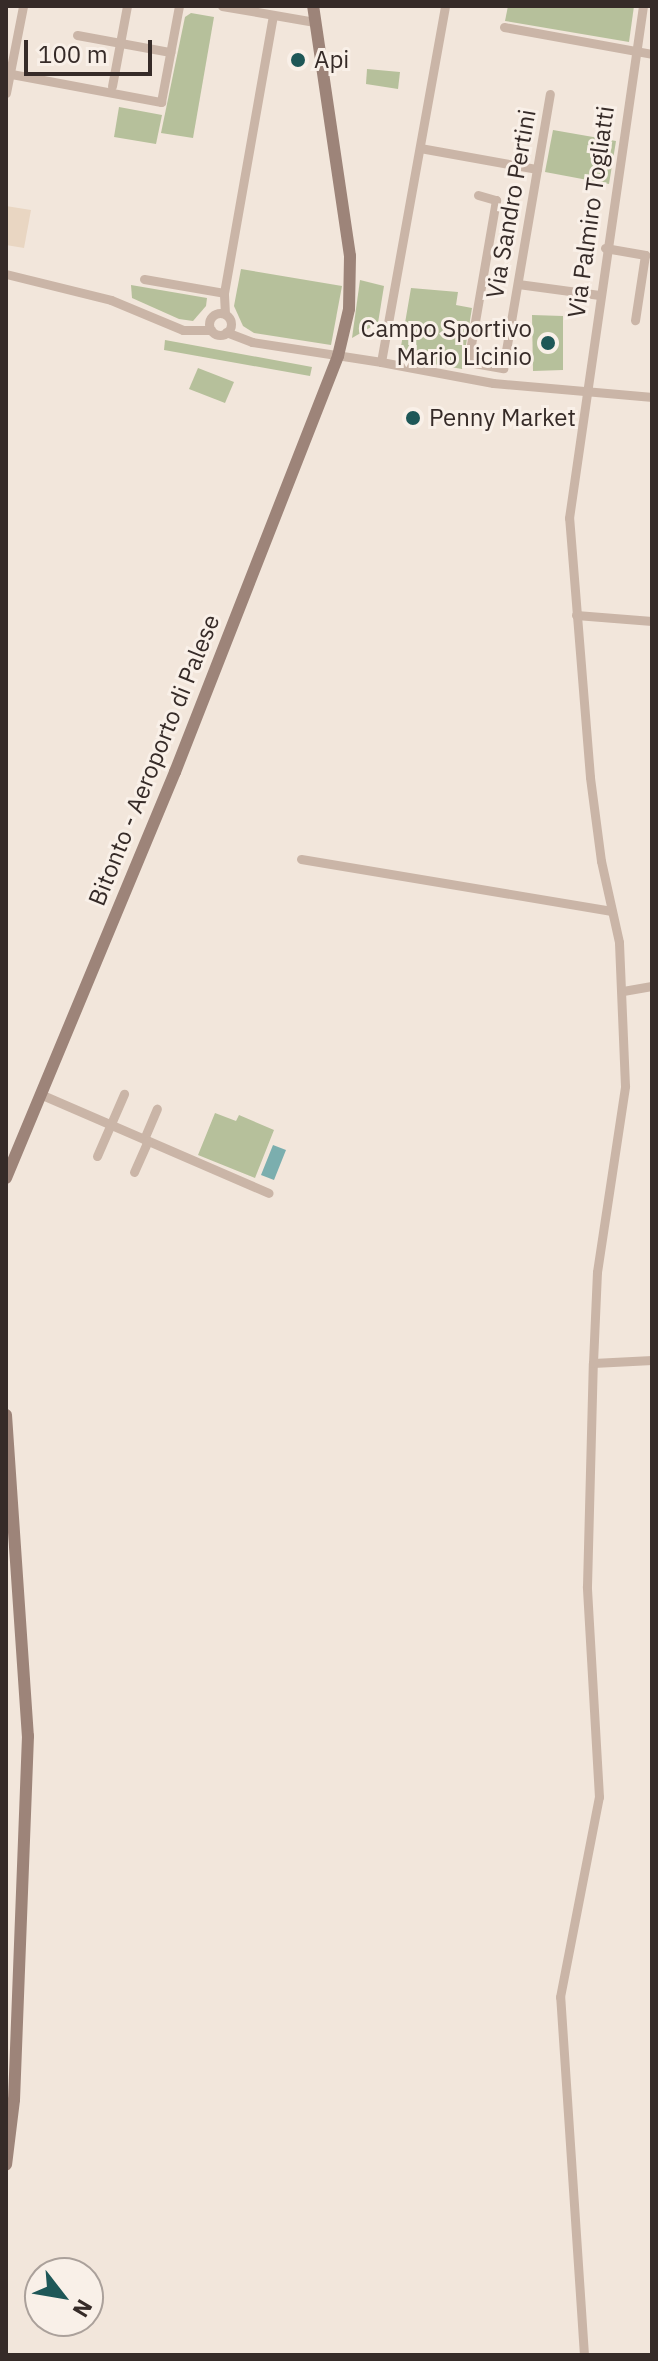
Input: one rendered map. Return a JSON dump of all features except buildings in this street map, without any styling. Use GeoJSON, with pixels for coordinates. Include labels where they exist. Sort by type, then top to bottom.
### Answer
{"type":"FeatureCollection","features":[{"type":"Feature","properties":{"kind":"main road","name":"Bitonto - Aeroporto di Palese"},"geometry":{"type":"LineString","coordinates":[[6,1178],[175,772],[338,356],[349,309],[350,256],[313,6]]}},
{"type":"Feature","properties":{"kind":"main road"},"geometry":{"type":"LineString","coordinates":[[6,1415],[28,1736],[14,2100],[6,2165]]}},
{"type":"Feature","properties":{"kind":"street"},"geometry":{"type":"LineString","coordinates":[[6,93],[23,6]]}},
{"type":"Feature","properties":{"kind":"street"},"geometry":{"type":"LineString","coordinates":[[112,86],[127,6]]}},
{"type":"Feature","properties":{"kind":"street"},"geometry":{"type":"LineString","coordinates":[[8,73],[161,102],[179,6]]}},
{"type":"Feature","properties":{"kind":"street"},"geometry":{"type":"LineString","coordinates":[[222,6],[315,22]]}},
{"type":"Feature","properties":{"kind":"street"},"geometry":{"type":"LineString","coordinates":[[381,362],[445,6]]}},
{"type":"Feature","properties":{"kind":"street","name":"Via Palmiro Togliatti"},"geometry":{"type":"LineString","coordinates":[[584,2355],[560,1997],[599,1797],[587,1586],[593,1363],[597,1272],[625,1086],[623,991],[592,791],[576,615],[570,498],[605,248],[636,50],[647,6]]}},
{"type":"Feature","properties":{"kind":"street"},"geometry":{"type":"LineString","coordinates":[[273,16],[218,320],[226,332],[252,342],[585,394],[610,390],[652,397]]}},
{"type":"Feature","properties":{"kind":"street"},"geometry":{"type":"LineString","coordinates":[[504,27],[652,54]]}},
{"type":"Feature","properties":{"kind":"street"},"geometry":{"type":"LineString","coordinates":[[77,35],[170,52]]}},
{"type":"Feature","properties":{"kind":"street","name":"Via Sandro Pertini"},"geometry":{"type":"LineString","coordinates":[[478,195],[496,200],[468,362],[503,368],[550,94]]}},
{"type":"Feature","properties":{"kind":"street"},"geometry":{"type":"LineString","coordinates":[[420,148],[537,169]]}},
{"type":"Feature","properties":{"kind":"street"},"geometry":{"type":"LineString","coordinates":[[605,248],[645,255],[635,320]]}},
{"type":"Feature","properties":{"kind":"street"},"geometry":{"type":"LineString","coordinates":[[6,274],[111,300],[191,332],[218,320]]}},
{"type":"Feature","properties":{"kind":"street"},"geometry":{"type":"LineString","coordinates":[[144,279],[224,293]]}},
{"type":"Feature","properties":{"kind":"street"},"geometry":{"type":"LineString","coordinates":[[518,284],[599,295]]}},
{"type":"Feature","properties":{"kind":"street"},"geometry":{"type":"LineString","coordinates":[[218,320],[226,332]]}},
{"type":"Feature","properties":{"kind":"street"},"geometry":{"type":"LineString","coordinates":[[218,320],[252,342]]}},
{"type":"Feature","properties":{"kind":"street"},"geometry":{"type":"LineString","coordinates":[[576,615],[652,621]]}},
{"type":"Feature","properties":{"kind":"street"},"geometry":{"type":"LineString","coordinates":[[301,859],[612,911]]}},
{"type":"Feature","properties":{"kind":"street"},"geometry":{"type":"LineString","coordinates":[[623,991],[652,986]]}},
{"type":"Feature","properties":{"kind":"street"},"geometry":{"type":"LineString","coordinates":[[40,1094],[269,1193]]}},
{"type":"Feature","properties":{"kind":"street"},"geometry":{"type":"LineString","coordinates":[[97,1156],[124,1094]]}},
{"type":"Feature","properties":{"kind":"street"},"geometry":{"type":"LineString","coordinates":[[134,1172],[157,1109]]}},
{"type":"Feature","properties":{"kind":"street"},"geometry":{"type":"LineString","coordinates":[[593,1363],[652,1360]]}},
{"type":"Feature","properties":{"kind":"green space"},"geometry":{"type":"Polygon","coordinates":[[[508,6],[634,6],[629,42],[505,21],[508,6]]]}},
{"type":"Feature","properties":{"kind":"green space"},"geometry":{"type":"Polygon","coordinates":[[[191,13],[214,17],[193,138],[161,133],[185,17],[191,13]]]}},
{"type":"Feature","properties":{"kind":"green space"},"geometry":{"type":"Polygon","coordinates":[[[367,69],[400,72],[398,89],[366,84],[367,69]]]}},
{"type":"Feature","properties":{"kind":"green space"},"geometry":{"type":"Polygon","coordinates":[[[119,107],[162,115],[156,144],[114,137],[119,107]]]}},
{"type":"Feature","properties":{"kind":"green space"},"geometry":{"type":"Polygon","coordinates":[[[553,130],[616,141],[609,184],[545,172],[553,130]]]}},
{"type":"Feature","properties":{"kind":"green space"},"geometry":{"type":"Polygon","coordinates":[[[241,269],[342,286],[331,345],[254,333],[243,326],[234,306],[241,269]]]}},
{"type":"Feature","properties":{"kind":"green space"},"geometry":{"type":"Polygon","coordinates":[[[360,280],[384,286],[378,323],[352,338],[360,280]]]}},
{"type":"Feature","properties":{"kind":"green space"},"geometry":{"type":"Polygon","coordinates":[[[131,285],[207,298],[206,306],[193,321],[179,319],[132,298],[131,285]]]}},
{"type":"Feature","properties":{"kind":"green space"},"geometry":{"type":"Polygon","coordinates":[[[411,288],[458,292],[456,305],[472,308],[462,369],[399,358],[411,288]]]}},
{"type":"Feature","properties":{"kind":"green space","name":"Campo Sportivo Mario Licinio"},"geometry":{"type":"Polygon","coordinates":[[[532,315],[563,316],[563,370],[533,371],[532,315]]]}},
{"type":"Feature","properties":{"kind":"green space"},"geometry":{"type":"Polygon","coordinates":[[[165,340],[312,367],[310,376],[164,350],[165,340]]]}},
{"type":"Feature","properties":{"kind":"green space"},"geometry":{"type":"Polygon","coordinates":[[[198,368],[234,382],[225,403],[189,389],[198,368]]]}},
{"type":"Feature","properties":{"kind":"green space"},"geometry":{"type":"Polygon","coordinates":[[[215,1113],[236,1121],[239,1115],[274,1130],[255,1178],[198,1155],[215,1113]]]}},
{"type":"Feature","properties":{"kind":"shaded area"},"geometry":{"type":"Polygon","coordinates":[[[6,206],[31,210],[24,248],[6,245],[6,206]]]}},
{"type":"Feature","properties":{"kind":"water"},"geometry":{"type":"Polygon","coordinates":[[[273,1145],[286,1150],[274,1180],[261,1175],[273,1145]]]}},
{"type":"Feature","properties":{"kind":"place","name":"Api"},"geometry":{"type":"Point","coordinates":[298,60]}},
{"type":"Feature","properties":{"kind":"place","name":"Campo Sportivo Mario Licinio"},"geometry":{"type":"Point","coordinates":[548,343]}},
{"type":"Feature","properties":{"kind":"place","name":"Penny Market"},"geometry":{"type":"Point","coordinates":[413,418]}}]}
